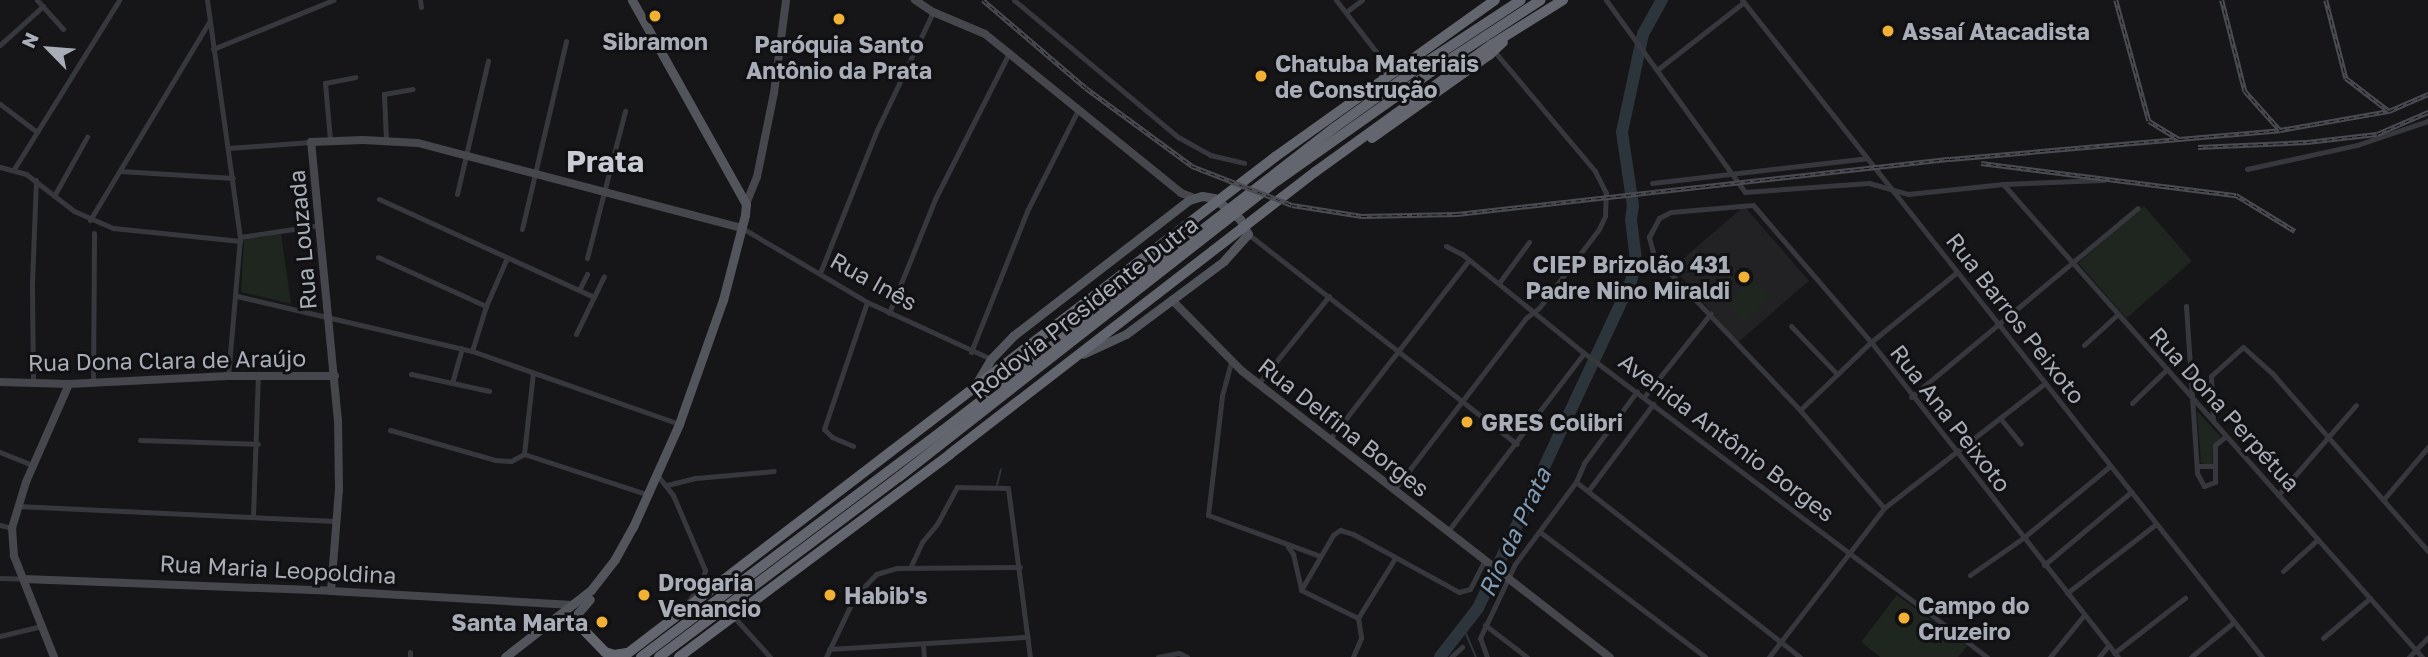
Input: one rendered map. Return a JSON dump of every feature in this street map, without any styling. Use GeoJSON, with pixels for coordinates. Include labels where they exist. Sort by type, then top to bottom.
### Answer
{"type":"FeatureCollection","features":[{"type":"Feature","properties":{"kind":"highway"},"geometry":{"type":"LineString","coordinates":[[578,623],[607,653],[625,655],[1275,157],[1495,0]]}},
{"type":"Feature","properties":{"kind":"highway","name":"Rodovia Presidente Dutra"},"geometry":{"type":"LineString","coordinates":[[659,657],[899,477],[1226,215],[1266,178],[1422,65],[1521,0]]}},
{"type":"Feature","properties":{"kind":"highway","name":"Rodovia Presidente Dutra"},"geometry":{"type":"LineString","coordinates":[[641,657],[1226,215],[1435,69],[1541,0]]}},
{"type":"Feature","properties":{"kind":"highway"},"geometry":{"type":"LineString","coordinates":[[679,657],[1315,172],[1511,32],[1563,0]]}},
{"type":"Feature","properties":{"kind":"highway"},"geometry":{"type":"LineString","coordinates":[[1346,150],[1381,133],[1494,51],[1511,32]]}},
{"type":"Feature","properties":{"kind":"main road"},"geometry":{"type":"LineString","coordinates":[[561,617],[578,623],[580,610],[603,585],[649,495],[679,424],[723,300],[747,204],[632,0]]}},
{"type":"Feature","properties":{"kind":"main road"},"geometry":{"type":"LineString","coordinates":[[973,389],[991,359],[1036,316],[1182,205],[1194,198],[1205,196],[1220,201],[1240,219],[1248,234],[1224,261],[1121,337],[1069,360]]}},
{"type":"Feature","properties":{"kind":"main road"},"geometry":{"type":"LineString","coordinates":[[505,657],[575,605],[591,590],[615,559]]}},
{"type":"Feature","properties":{"kind":"street"},"geometry":{"type":"LineString","coordinates":[[37,0],[63,29]]}},
{"type":"Feature","properties":{"kind":"street"},"geometry":{"type":"LineString","coordinates":[[14,169],[119,0]]}},
{"type":"Feature","properties":{"kind":"street"},"geometry":{"type":"LineString","coordinates":[[207,0],[240,239],[228,376]]}},
{"type":"Feature","properties":{"kind":"street"},"geometry":{"type":"LineString","coordinates":[[213,49],[333,0]]}},
{"type":"Feature","properties":{"kind":"street"},"geometry":{"type":"LineString","coordinates":[[747,204],[757,177],[774,93],[786,0]]}},
{"type":"Feature","properties":{"kind":"street"},"geometry":{"type":"LineString","coordinates":[[915,0],[933,12],[980,30],[1181,193],[1194,198]]}},
{"type":"Feature","properties":{"kind":"street"},"geometry":{"type":"LineString","coordinates":[[1014,0],[1178,136],[1210,155],[1244,163]]}},
{"type":"Feature","properties":{"kind":"street"},"geometry":{"type":"LineString","coordinates":[[1336,0],[1381,58],[1380,80]]}},
{"type":"Feature","properties":{"kind":"street"},"geometry":{"type":"LineString","coordinates":[[1346,12],[1362,0]]}},
{"type":"Feature","properties":{"kind":"street"},"geometry":{"type":"LineString","coordinates":[[1606,0],[1745,192],[1869,183],[1908,194],[2003,184],[2104,180]]}},
{"type":"Feature","properties":{"kind":"street"},"geometry":{"type":"LineString","coordinates":[[1657,70],[1743,1]]}},
{"type":"Feature","properties":{"kind":"street","name":"Rua Barros Peixoto"},"geometry":{"type":"LineString","coordinates":[[1743,1],[2262,657]]}},
{"type":"Feature","properties":{"kind":"street"},"geometry":{"type":"LineString","coordinates":[[0,45],[43,6]]}},
{"type":"Feature","properties":{"kind":"street"},"geometry":{"type":"LineString","coordinates":[[820,274],[877,130],[933,12]]}},
{"type":"Feature","properties":{"kind":"street"},"geometry":{"type":"LineString","coordinates":[[90,219],[209,22]]}},
{"type":"Feature","properties":{"kind":"street"},"geometry":{"type":"LineString","coordinates":[[522,229],[566,41]]}},
{"type":"Feature","properties":{"kind":"street"},"geometry":{"type":"LineString","coordinates":[[1394,489],[1602,225],[1606,193],[1585,158],[1494,51]]}},
{"type":"Feature","properties":{"kind":"street"},"geometry":{"type":"LineString","coordinates":[[889,313],[939,191],[1009,53]]}},
{"type":"Feature","properties":{"kind":"street"},"geometry":{"type":"LineString","coordinates":[[1381,58],[1405,63]]}},
{"type":"Feature","properties":{"kind":"street"},"geometry":{"type":"LineString","coordinates":[[457,194],[488,61]]}},
{"type":"Feature","properties":{"kind":"street"},"geometry":{"type":"LineString","coordinates":[[330,140],[325,83],[355,77]]}},
{"type":"Feature","properties":{"kind":"street"},"geometry":{"type":"LineString","coordinates":[[386,140],[384,94],[413,89]]}},
{"type":"Feature","properties":{"kind":"street"},"geometry":{"type":"LineString","coordinates":[[0,104],[37,132]]}},
{"type":"Feature","properties":{"kind":"street"},"geometry":{"type":"LineString","coordinates":[[971,352],[1027,211],[1078,110]]}},
{"type":"Feature","properties":{"kind":"street"},"geometry":{"type":"LineString","coordinates":[[587,258],[625,111]]}},
{"type":"Feature","properties":{"kind":"street"},"geometry":{"type":"LineString","coordinates":[[2247,169],[2357,145],[2428,121]]}},
{"type":"Feature","properties":{"kind":"street"},"geometry":{"type":"LineString","coordinates":[[54,196],[87,137]]}},
{"type":"Feature","properties":{"kind":"street"},"geometry":{"type":"LineString","coordinates":[[228,148],[330,140],[418,143],[742,228]]}},
{"type":"Feature","properties":{"kind":"street","name":"Rua Louzada"},"geometry":{"type":"LineString","coordinates":[[312,142],[335,376],[340,457],[331,591]]}},
{"type":"Feature","properties":{"kind":"street"},"geometry":{"type":"LineString","coordinates":[[1651,183],[1867,158]]}},
{"type":"Feature","properties":{"kind":"street"},"geometry":{"type":"LineString","coordinates":[[0,167],[14,169],[36,180],[54,196],[90,219],[136,231],[240,239],[320,225]]}},
{"type":"Feature","properties":{"kind":"street"},"geometry":{"type":"LineString","coordinates":[[120,171],[233,178]]}},
{"type":"Feature","properties":{"kind":"street"},"geometry":{"type":"LineString","coordinates":[[33,383],[32,284],[36,180]]}},
{"type":"Feature","properties":{"kind":"street","name":"Rua Dona Perpétua"},"geometry":{"type":"LineString","coordinates":[[2003,184],[2422,657]]}},
{"type":"Feature","properties":{"kind":"street"},"geometry":{"type":"LineString","coordinates":[[1181,193],[1182,205]]}},
{"type":"Feature","properties":{"kind":"street"},"geometry":{"type":"LineString","coordinates":[[379,199],[594,297]]}},
{"type":"Feature","properties":{"kind":"street","name":"Rua Ana Peixoto"},"geometry":{"type":"LineString","coordinates":[[1711,313],[1650,251],[1650,233],[1666,214],[1753,205],[1871,342],[1911,397],[2116,655]]}},
{"type":"Feature","properties":{"kind":"street"},"geometry":{"type":"LineString","coordinates":[[1911,397],[2138,208]]}},
{"type":"Feature","properties":{"kind":"street","name":"Rua Inês"},"geometry":{"type":"LineString","coordinates":[[742,228],[867,302],[991,359]]}},
{"type":"Feature","properties":{"kind":"street"},"geometry":{"type":"LineString","coordinates":[[93,383],[94,233]]}},
{"type":"Feature","properties":{"kind":"street"},"geometry":{"type":"LineString","coordinates":[[1248,234],[1517,443]]}},
{"type":"Feature","properties":{"kind":"street"},"geometry":{"type":"LineString","coordinates":[[1499,283],[1529,242]]}},
{"type":"Feature","properties":{"kind":"street","name":"Avenida Antônio Borges"},"geometry":{"type":"LineString","coordinates":[[1446,246],[1469,260],[1587,355],[1987,657]]}},
{"type":"Feature","properties":{"kind":"street"},"geometry":{"type":"LineString","coordinates":[[378,257],[486,306]]}},
{"type":"Feature","properties":{"kind":"street"},"geometry":{"type":"LineString","coordinates":[[472,351],[486,306],[507,258]]}},
{"type":"Feature","properties":{"kind":"street"},"geometry":{"type":"LineString","coordinates":[[1330,439],[1469,260]]}},
{"type":"Feature","properties":{"kind":"street"},"geometry":{"type":"LineString","coordinates":[[1800,410],[1871,342],[1957,272]]}},
{"type":"Feature","properties":{"kind":"street"},"geometry":{"type":"LineString","coordinates":[[579,290],[587,274]]}},
{"type":"Feature","properties":{"kind":"street"},"geometry":{"type":"LineString","coordinates":[[576,334],[604,276]]}},
{"type":"Feature","properties":{"kind":"street"},"geometry":{"type":"LineString","coordinates":[[237,296],[462,348],[679,424]]}},
{"type":"Feature","properties":{"kind":"street"},"geometry":{"type":"LineString","coordinates":[[1258,384],[1329,296]]}},
{"type":"Feature","properties":{"kind":"street","name":"Rua Delfina Borges"},"geometry":{"type":"LineString","coordinates":[[1172,300],[1231,362],[1610,657]]}},
{"type":"Feature","properties":{"kind":"street"},"geometry":{"type":"LineString","coordinates":[[853,446],[826,432],[826,422],[867,302]]}},
{"type":"Feature","properties":{"kind":"street"},"geometry":{"type":"LineString","coordinates":[[2186,306],[2190,396],[2197,466],[2199,477],[2207,487],[2215,482],[2215,445],[2226,436]]}},
{"type":"Feature","properties":{"kind":"street"},"geometry":{"type":"LineString","coordinates":[[1644,397],[1711,313],[1800,410],[1884,508]]}},
{"type":"Feature","properties":{"kind":"street"},"geometry":{"type":"LineString","coordinates":[[2084,345],[2118,314]]}},
{"type":"Feature","properties":{"kind":"street"},"geometry":{"type":"LineString","coordinates":[[1791,326],[1837,374]]}},
{"type":"Feature","properties":{"kind":"street"},"geometry":{"type":"LineString","coordinates":[[2213,421],[2210,378],[2240,347],[2250,351],[2428,551]]}},
{"type":"Feature","properties":{"kind":"street"},"geometry":{"type":"LineString","coordinates":[[452,383],[462,348]]}},
{"type":"Feature","properties":{"kind":"street"},"geometry":{"type":"LineString","coordinates":[[1447,532],[1587,355]]}},
{"type":"Feature","properties":{"kind":"street"},"geometry":{"type":"LineString","coordinates":[[1231,362],[1222,396],[1208,515],[1287,547],[1320,556]]}},
{"type":"Feature","properties":{"kind":"street"},"geometry":{"type":"LineString","coordinates":[[2133,403],[2167,369]]}},
{"type":"Feature","properties":{"kind":"street"},"geometry":{"type":"LineString","coordinates":[[524,454],[533,372]]}},
{"type":"Feature","properties":{"kind":"street"},"geometry":{"type":"LineString","coordinates":[[411,374],[489,391]]}},
{"type":"Feature","properties":{"kind":"street","name":"Rua Dona Clara de Araújo"},"geometry":{"type":"LineString","coordinates":[[0,382],[69,384],[228,376],[335,376]]}},
{"type":"Feature","properties":{"kind":"street"},"geometry":{"type":"LineString","coordinates":[[253,516],[258,443],[258,376]]}},
{"type":"Feature","properties":{"kind":"street"},"geometry":{"type":"LineString","coordinates":[[1769,657],[1884,508],[2045,383]]}},
{"type":"Feature","properties":{"kind":"street"},"geometry":{"type":"LineString","coordinates":[[54,657],[14,556],[12,528],[17,506],[33,465],[69,384]]}},
{"type":"Feature","properties":{"kind":"street"},"geometry":{"type":"LineString","coordinates":[[1487,657],[1480,638],[1505,576],[1576,482],[1584,463],[1637,391]]}},
{"type":"Feature","properties":{"kind":"street"},"geometry":{"type":"LineString","coordinates":[[1588,491],[1653,404]]}},
{"type":"Feature","properties":{"kind":"street"},"geometry":{"type":"LineString","coordinates":[[2278,495],[2356,405]]}},
{"type":"Feature","properties":{"kind":"street"},"geometry":{"type":"LineString","coordinates":[[2000,418],[2021,444]]}},
{"type":"Feature","properties":{"kind":"street"},"geometry":{"type":"LineString","coordinates":[[390,430],[495,460],[511,461],[524,454],[649,495]]}},
{"type":"Feature","properties":{"kind":"street"},"geometry":{"type":"LineString","coordinates":[[140,440],[258,443]]}},
{"type":"Feature","properties":{"kind":"street"},"geometry":{"type":"LineString","coordinates":[[2383,500],[2428,447]]}},
{"type":"Feature","properties":{"kind":"street"},"geometry":{"type":"LineString","coordinates":[[0,453],[33,465]]}},
{"type":"Feature","properties":{"kind":"street"},"geometry":{"type":"LineString","coordinates":[[1970,575],[2023,538],[2110,466]]}},
{"type":"Feature","properties":{"kind":"street"},"geometry":{"type":"LineString","coordinates":[[2197,466],[2215,466]]}},
{"type":"Feature","properties":{"kind":"street"},"geometry":{"type":"LineString","coordinates":[[667,485],[696,478],[774,471]]}},
{"type":"Feature","properties":{"kind":"street"},"geometry":{"type":"LineString","coordinates":[[657,476],[667,485],[705,570],[702,582],[681,613]]}},
{"type":"Feature","properties":{"kind":"street"},"geometry":{"type":"LineString","coordinates":[[1576,482],[1800,657]]}},
{"type":"Feature","properties":{"kind":"street"},"geometry":{"type":"LineString","coordinates":[[910,568],[922,542],[937,524],[959,486],[1009,489],[1030,657]]}},
{"type":"Feature","properties":{"kind":"street"},"geometry":{"type":"LineString","coordinates":[[2045,565],[2131,492]]}},
{"type":"Feature","properties":{"kind":"street"},"geometry":{"type":"LineString","coordinates":[[17,506],[336,521]]}},
{"type":"Feature","properties":{"kind":"street"},"geometry":{"type":"LineString","coordinates":[[2067,593],[2156,524]]}},
{"type":"Feature","properties":{"kind":"street"},"geometry":{"type":"LineString","coordinates":[[0,525],[12,528]]}},
{"type":"Feature","properties":{"kind":"street"},"geometry":{"type":"LineString","coordinates":[[1301,590],[1333,535],[1340,530],[1353,534],[1459,592],[1470,589],[1487,563]]}},
{"type":"Feature","properties":{"kind":"street"},"geometry":{"type":"LineString","coordinates":[[1539,532],[1705,657]]}},
{"type":"Feature","properties":{"kind":"street"},"geometry":{"type":"LineString","coordinates":[[2283,571],[2318,539]]}},
{"type":"Feature","properties":{"kind":"street"},"geometry":{"type":"LineString","coordinates":[[1287,547],[1293,554],[1301,590]]}},
{"type":"Feature","properties":{"kind":"street"},"geometry":{"type":"LineString","coordinates":[[1353,657],[1361,638],[1358,618],[1395,558]]}},
{"type":"Feature","properties":{"kind":"street"},"geometry":{"type":"LineString","coordinates":[[825,657],[850,604],[865,583],[886,570],[1020,567]]}},
{"type":"Feature","properties":{"kind":"street","name":"Rua Maria Leopoldina"},"geometry":{"type":"LineString","coordinates":[[0,578],[331,591],[554,606],[575,605]]}},
{"type":"Feature","properties":{"kind":"street"},"geometry":{"type":"LineString","coordinates":[[1301,590],[1358,618]]}},
{"type":"Feature","properties":{"kind":"street"},"geometry":{"type":"LineString","coordinates":[[2116,655],[2185,598]]}},
{"type":"Feature","properties":{"kind":"street"},"geometry":{"type":"LineString","coordinates":[[2323,638],[2370,598]]}},
{"type":"Feature","properties":{"kind":"street"},"geometry":{"type":"LineString","coordinates":[[554,606],[561,617]]}},
{"type":"Feature","properties":{"kind":"street"},"geometry":{"type":"LineString","coordinates":[[2050,657],[2084,615]]}},
{"type":"Feature","properties":{"kind":"street"},"geometry":{"type":"LineString","coordinates":[[734,617],[771,657]]}},
{"type":"Feature","properties":{"kind":"street"},"geometry":{"type":"LineString","coordinates":[[2191,657],[2234,622]]}},
{"type":"Feature","properties":{"kind":"street"},"geometry":{"type":"LineString","coordinates":[[1485,625],[1527,657]]}},
{"type":"Feature","properties":{"kind":"street"},"geometry":{"type":"LineString","coordinates":[[0,636],[42,626]]}},
{"type":"Feature","properties":{"kind":"street"},"geometry":{"type":"LineString","coordinates":[[829,649],[1028,637]]}},
{"type":"Feature","properties":{"kind":"street"},"geometry":{"type":"LineString","coordinates":[[2409,657],[2428,637]]}},
{"type":"Feature","properties":{"kind":"street"},"geometry":{"type":"LineString","coordinates":[[923,644],[924,657]]}},
{"type":"Feature","properties":{"kind":"street"},"geometry":{"type":"LineString","coordinates":[[2099,657],[2108,646]]}},
{"type":"Feature","properties":{"kind":"street"},"geometry":{"type":"LineString","coordinates":[[1451,657],[1462,647]]}},
{"type":"Feature","properties":{"kind":"street"},"geometry":{"type":"LineString","coordinates":[[2250,657],[2257,651]]}},
{"type":"Feature","properties":{"kind":"street"},"geometry":{"type":"LineString","coordinates":[[1158,657],[1186,656]]}},
{"type":"Feature","properties":{"kind":"shaded area","name":"CIEP Brizolão 431 Padre Nino Miraldi"},"geometry":{"type":"Polygon","coordinates":[[[1744,206],[1809,281],[1738,342],[1673,268],[1744,206]]]}},
{"type":"Feature","properties":{"kind":"shaded area"},"geometry":{"type":"Polygon","coordinates":[[[2144,206],[2192,261],[2126,318],[2078,263],[2144,206]]]}},
{"type":"Feature","properties":{"kind":"shaded area"},"geometry":{"type":"Polygon","coordinates":[[[281,234],[291,304],[241,292],[244,240],[281,234]]]}},
{"type":"Feature","properties":{"kind":"shaded area"},"geometry":{"type":"Polygon","coordinates":[[[1752,279],[1770,297],[1745,321],[1727,304],[1752,279]]]}},
{"type":"Feature","properties":{"kind":"shaded area"},"geometry":{"type":"Polygon","coordinates":[[[2197,411],[2221,437],[2213,446],[2212,465],[2201,463],[2197,411]]]}},
{"type":"Feature","properties":{"kind":"shaded area","name":"Campo do Cruzeiro"},"geometry":{"type":"Polygon","coordinates":[[[1897,595],[1967,646],[1958,657],[1880,657],[1861,642],[1897,595]]]}},
{"type":"Feature","properties":{"kind":"waterway","name":"Rio da Prata"},"geometry":{"type":"LineString","coordinates":[[1440,657],[1478,608],[1631,282],[1636,260],[1631,220],[1633,206],[1622,132],[1643,34],[1662,0]]}},
{"type":"Feature","properties":{"kind":"waterway"},"geometry":{"type":"LineString","coordinates":[[997,485],[1001,469]]}},
{"type":"Feature","properties":{"kind":"waterway"},"geometry":{"type":"LineString","coordinates":[[1464,629],[1476,657]]}},
{"type":"Feature","properties":{"kind":"railway"},"geometry":{"type":"LineString","coordinates":[[983,0],[1086,88],[1192,166],[1292,205],[1362,216],[1457,214],[1950,159],[2280,130],[2389,111],[2428,94]]}},
{"type":"Feature","properties":{"kind":"railway"},"geometry":{"type":"LineString","coordinates":[[2116,0],[2149,121],[2179,139]]}},
{"type":"Feature","properties":{"kind":"railway"},"geometry":{"type":"LineString","coordinates":[[2222,0],[2245,91],[2280,130]]}},
{"type":"Feature","properties":{"kind":"railway"},"geometry":{"type":"LineString","coordinates":[[2326,0],[2346,78],[2389,111]]}},
{"type":"Feature","properties":{"kind":"railway"},"geometry":{"type":"LineString","coordinates":[[2198,147],[2307,142],[2377,134],[2428,112]]}},
{"type":"Feature","properties":{"kind":"railway"},"geometry":{"type":"LineString","coordinates":[[1981,163],[2236,195],[2295,231]]}},
{"type":"Feature","properties":{"kind":"place","name":"Sibramon"},"geometry":{"type":"Point","coordinates":[655,16]}},
{"type":"Feature","properties":{"kind":"place","name":"Paróquia Santo Antônio da Prata"},"geometry":{"type":"Point","coordinates":[839,19]}},
{"type":"Feature","properties":{"kind":"place","name":"Assaí Atacadista"},"geometry":{"type":"Point","coordinates":[1888,31]}},
{"type":"Feature","properties":{"kind":"place","name":"Chatuba Materiais de Construção"},"geometry":{"type":"Point","coordinates":[1261,76]}},
{"type":"Feature","properties":{"kind":"place","name":"CIEP Brizolão 431 Padre Nino Miraldi"},"geometry":{"type":"Point","coordinates":[1744,277]}},
{"type":"Feature","properties":{"kind":"place","name":"GRES Colibri"},"geometry":{"type":"Point","coordinates":[1467,422]}},
{"type":"Feature","properties":{"kind":"place","name":"Drogaria Venancio"},"geometry":{"type":"Point","coordinates":[644,595]}},
{"type":"Feature","properties":{"kind":"place","name":"Habib's"},"geometry":{"type":"Point","coordinates":[830,595]}},
{"type":"Feature","properties":{"kind":"place","name":"Campo do Cruzeiro"},"geometry":{"type":"Point","coordinates":[1904,618]}},
{"type":"Feature","properties":{"kind":"place","name":"Santa Marta"},"geometry":{"type":"Point","coordinates":[602,622]}},
{"type":"Feature","properties":{"kind":"district","name":"Prata"},"geometry":{"type":"Point","coordinates":[605,161]}}]}
